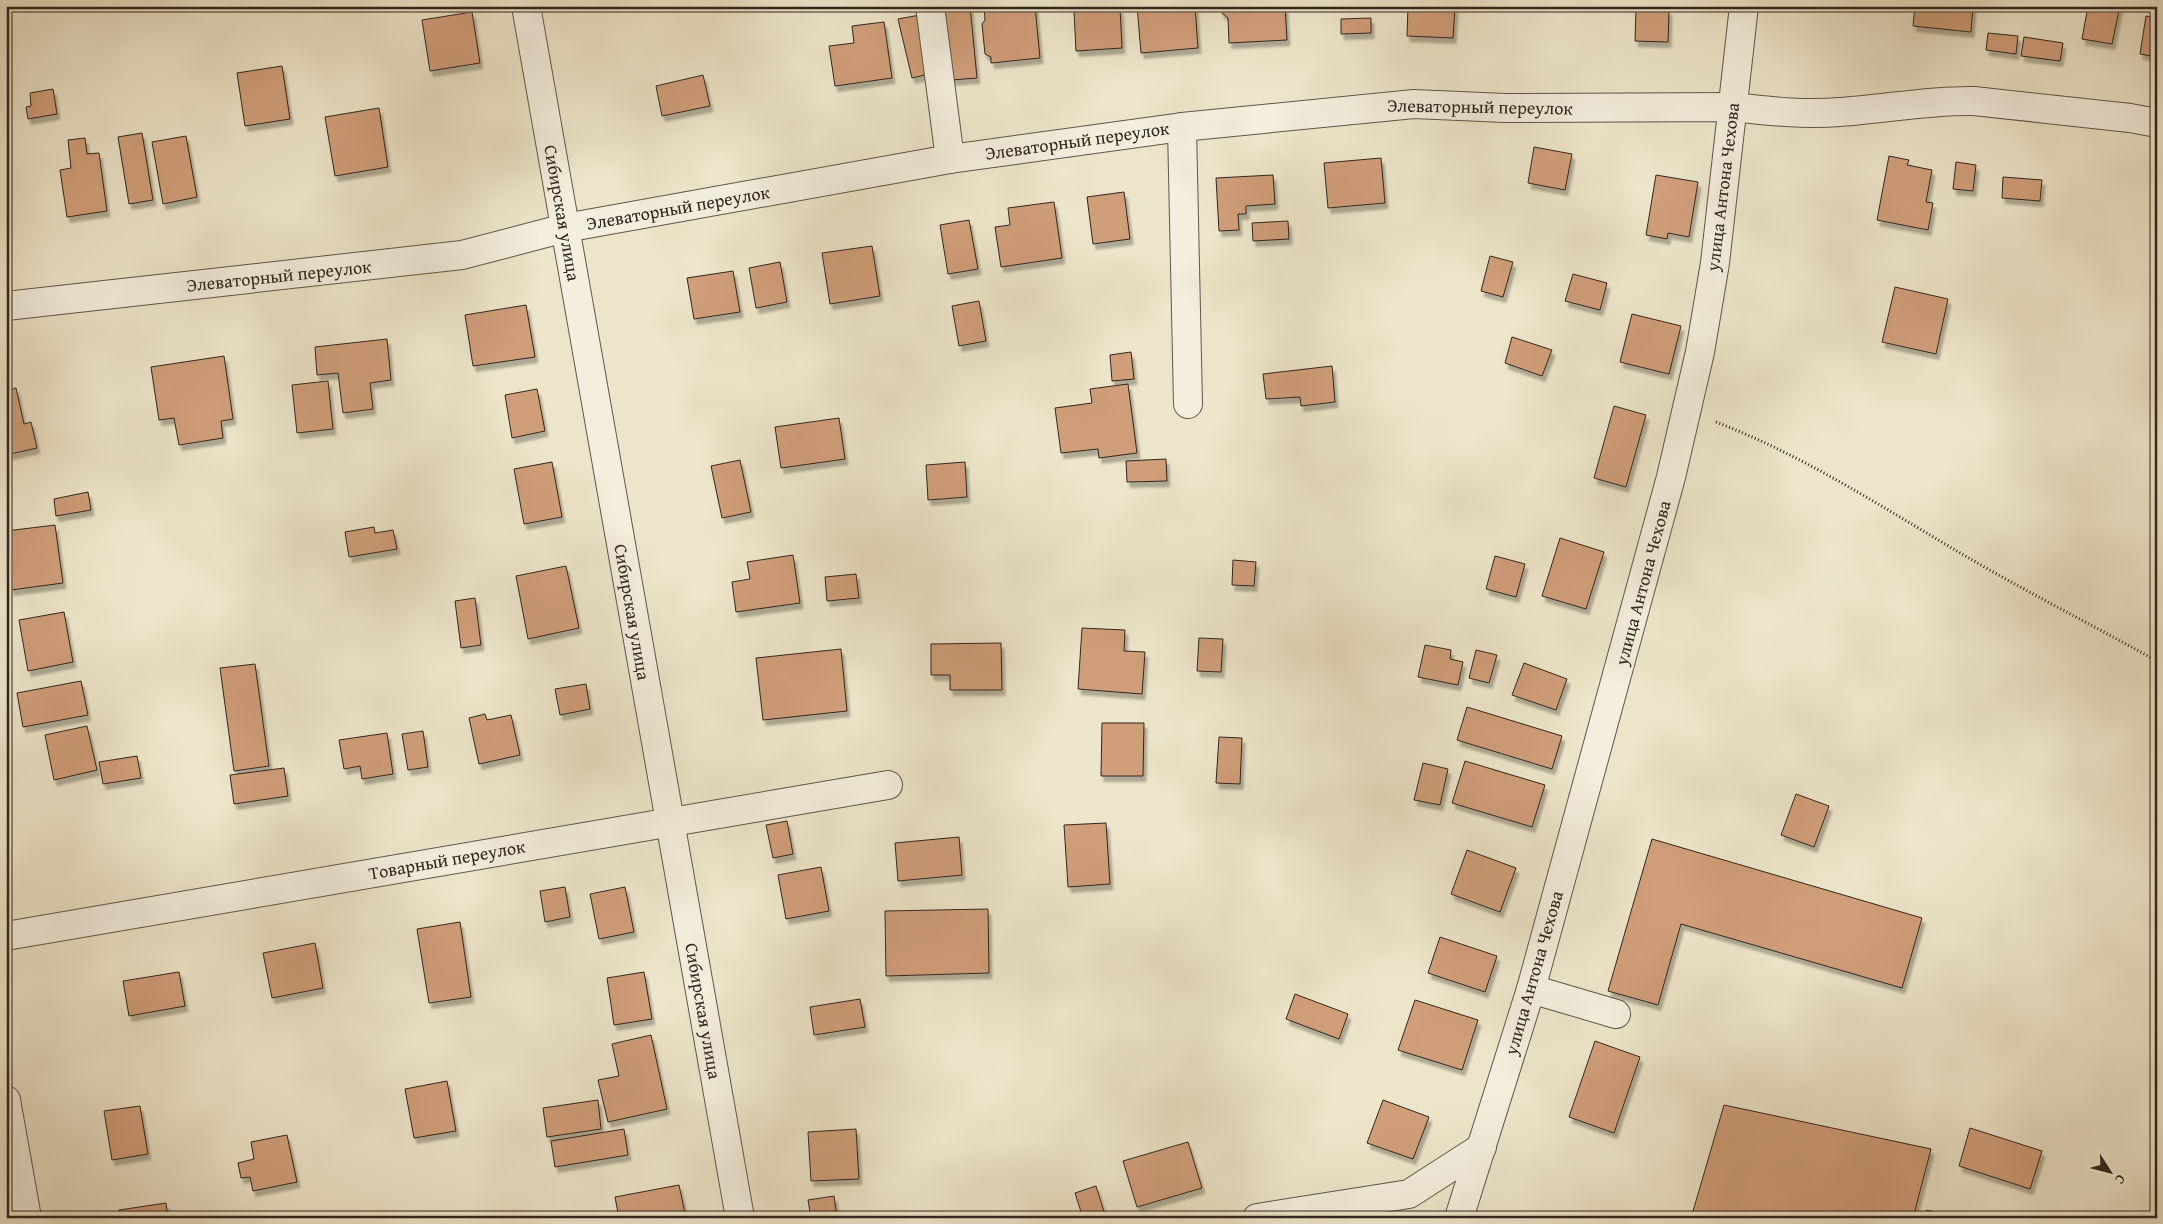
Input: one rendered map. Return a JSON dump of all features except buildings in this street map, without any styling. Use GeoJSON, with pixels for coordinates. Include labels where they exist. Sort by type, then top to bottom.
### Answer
{"type":"FeatureCollection","features":[{"type":"Feature","properties":{"kind":"street","name":"Сибирская улица"},"geometry":{"type":"LineString","coordinates":[[526,6],[740,1218]]}},
{"type":"Feature","properties":{"kind":"street"},"geometry":{"type":"LineString","coordinates":[[930,6],[950,159]]}},
{"type":"Feature","properties":{"kind":"street","name":"улица Антона Чехова"},"geometry":{"type":"LineString","coordinates":[[1459,1218],[1531,989],[1672,478],[1700,352],[1715,263],[1744,6]]}},
{"type":"Feature","properties":{"kind":"street","name":"Элеваторный переулок"},"geometry":{"type":"LineString","coordinates":[[6,306],[462,255],[565,228],[950,159],[1182,127],[1414,104],[1505,108],[1732,107],[1770,111],[1838,112],[1950,100],[1974,100],[2130,118],[2157,123]]}},
{"type":"Feature","properties":{"kind":"street"},"geometry":{"type":"LineString","coordinates":[[1182,127],[1188,404]]}},
{"type":"Feature","properties":{"kind":"street","name":"Товарный переулок"},"geometry":{"type":"LineString","coordinates":[[6,936],[888,785]]}},
{"type":"Feature","properties":{"kind":"street"},"geometry":{"type":"LineString","coordinates":[[1531,989],[1616,1014]]}},
{"type":"Feature","properties":{"kind":"street"},"geometry":{"type":"LineString","coordinates":[[6,1100],[27,1218]]}},
{"type":"Feature","properties":{"kind":"street"},"geometry":{"type":"LineString","coordinates":[[1257,1218],[1409,1194],[1482,1147]]}},
{"type":"Feature","properties":{"kind":"path"},"geometry":{"type":"LineString","coordinates":[[1685,418],[1711,420],[1743,431],[1772,445],[1852,488],[1969,558],[2157,661]]}}]}
